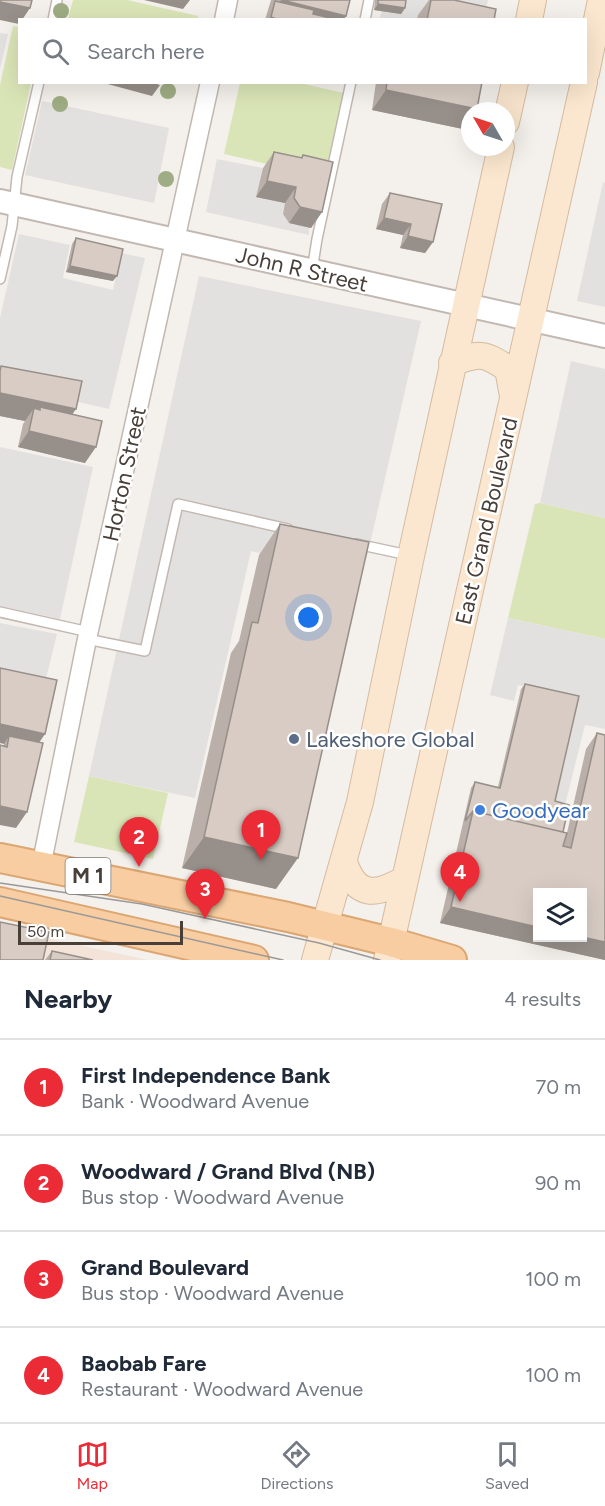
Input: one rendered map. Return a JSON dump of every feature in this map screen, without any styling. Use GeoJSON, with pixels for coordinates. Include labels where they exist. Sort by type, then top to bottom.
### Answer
{"type":"FeatureCollection","features":[{"type":"Feature","properties":{"kind":"main road"},"geometry":{"type":"LineString","coordinates":[[529,18],[533,0]]}},
{"type":"Feature","properties":{"kind":"main road","name":"East Grand Boulevard"},"geometry":{"type":"LineString","coordinates":[[587,64],[601,0]]}},
{"type":"Feature","properties":{"kind":"main road"},"geometry":{"type":"LineString","coordinates":[[510,102],[515,84]]}},
{"type":"Feature","properties":{"kind":"main road","name":"East Grand Boulevard"},"geometry":{"type":"LineString","coordinates":[[389,951],[532,320],[583,84]]}},
{"type":"Feature","properties":{"kind":"main road"},"geometry":{"type":"LineString","coordinates":[[315,960],[323,926],[344,862],[374,741],[452,363],[499,156]]}},
{"type":"Feature","properties":{"kind":"main road"},"geometry":{"type":"LineString","coordinates":[[452,363],[474,355],[490,357],[508,369],[514,399]]}},
{"type":"Feature","properties":{"kind":"main road","name":"M 1"},"geometry":{"type":"LineString","coordinates":[[0,858],[323,926],[389,951],[452,960]]}},
{"type":"Feature","properties":{"kind":"main road"},"geometry":{"type":"LineString","coordinates":[[344,862],[353,881],[360,888],[369,892],[390,888],[405,879]]}},
{"type":"Feature","properties":{"kind":"main road","name":"M 1"},"geometry":{"type":"LineString","coordinates":[[0,902],[254,960]]}},
{"type":"Feature","properties":{"kind":"street"},"geometry":{"type":"LineString","coordinates":[[224,18],[228,0]]}},
{"type":"Feature","properties":{"kind":"street","name":"Horton Street"},"geometry":{"type":"LineString","coordinates":[[41,867],[88,636],[210,84]]}},
{"type":"Feature","properties":{"kind":"street","name":"John R Street"},"geometry":{"type":"LineString","coordinates":[[7,203],[605,336]]}},
{"type":"Feature","properties":{"kind":"lane"},"geometry":{"type":"LineString","coordinates":[[53,18],[57,0]]}},
{"type":"Feature","properties":{"kind":"lane"},"geometry":{"type":"LineString","coordinates":[[365,18],[369,0]]}},
{"type":"Feature","properties":{"kind":"lane"},"geometry":{"type":"LineString","coordinates":[[0,279],[12,225],[7,203],[17,177],[39,84]]}},
{"type":"Feature","properties":{"kind":"lane"},"geometry":{"type":"LineString","coordinates":[[312,271],[351,84]]}},
{"type":"Feature","properties":{"kind":"lane"},"geometry":{"type":"LineString","coordinates":[[0,612],[145,651],[178,504],[299,531]]}},
{"type":"Feature","properties":{"kind":"lane"},"geometry":{"type":"LineString","coordinates":[[350,542],[411,556]]}},
{"type":"Feature","properties":{"kind":"shaded area"},"geometry":{"type":"Polygon","coordinates":[[[404,0],[488,0],[484,18],[380,18],[382,10],[404,0]]]}},
{"type":"Feature","properties":{"kind":"shaded area"},"geometry":{"type":"Polygon","coordinates":[[[0,33],[8,34],[0,69],[0,33]]]}},
{"type":"Feature","properties":{"kind":"shaded area"},"geometry":{"type":"Polygon","coordinates":[[[42,101],[169,128],[154,203],[25,175],[42,101]]]}},
{"type":"Feature","properties":{"kind":"shaded area"},"geometry":{"type":"Polygon","coordinates":[[[217,159],[263,168],[256,197],[285,203],[283,214],[289,223],[309,227],[309,235],[206,212],[217,159]]]}},
{"type":"Feature","properties":{"kind":"shaded area"},"geometry":{"type":"Polygon","coordinates":[[[603,182],[605,183],[605,307],[577,301],[603,182]]]}},
{"type":"Feature","properties":{"kind":"shaded area"},"geometry":{"type":"Polygon","coordinates":[[[19,234],[70,245],[63,278],[113,290],[121,253],[145,258],[109,409],[0,384],[0,318],[19,234]]]}},
{"type":"Feature","properties":{"kind":"shaded area"},"geometry":{"type":"Polygon","coordinates":[[[199,276],[421,321],[367,557],[351,573],[251,551],[195,798],[89,776],[199,276]]]}},
{"type":"Feature","properties":{"kind":"shaded area"},"geometry":{"type":"Polygon","coordinates":[[[571,361],[605,369],[605,518],[540,503],[571,361]]]}},
{"type":"Feature","properties":{"kind":"shaded area"},"geometry":{"type":"Polygon","coordinates":[[[0,447],[93,467],[60,619],[0,606],[0,447]]]}},
{"type":"Feature","properties":{"kind":"shaded area"},"geometry":{"type":"Polygon","coordinates":[[[508,618],[605,639],[605,729],[585,725],[565,805],[550,803],[574,698],[518,685],[514,701],[490,695],[508,618]]]}},
{"type":"Feature","properties":{"kind":"shaded area"},"geometry":{"type":"Polygon","coordinates":[[[0,623],[57,634],[42,695],[0,687],[0,623]]]}},
{"type":"Feature","properties":{"kind":"shaded area"},"geometry":{"type":"Polygon","coordinates":[[[0,928],[148,960],[0,960],[0,928]]]}},
{"type":"Feature","properties":{"kind":"green space"},"geometry":{"type":"Polygon","coordinates":[[[73,0],[127,0],[198,16],[198,18],[68,18],[73,0]]]}},
{"type":"Feature","properties":{"kind":"green space"},"geometry":{"type":"Polygon","coordinates":[[[13,26],[18,27],[18,84],[31,84],[12,170],[0,167],[0,85],[13,26]]]}},
{"type":"Feature","properties":{"kind":"green space"},"geometry":{"type":"Polygon","coordinates":[[[240,84],[304,84],[344,93],[324,177],[224,154],[240,84]]]}},
{"type":"Feature","properties":{"kind":"green space"},"geometry":{"type":"Polygon","coordinates":[[[540,503],[605,518],[605,639],[508,618],[535,504],[540,503]]]}},
{"type":"Feature","properties":{"kind":"green space"},"geometry":{"type":"Polygon","coordinates":[[[89,776],[168,793],[153,859],[74,842],[89,776]]]}},
{"type":"Feature","properties":{"kind":"building"},"geometry":{"type":"Polygon","coordinates":[[[0,0],[32,0],[30,8],[0,2],[0,0]]]}},
{"type":"Feature","properties":{"kind":"building"},"geometry":{"type":"Polygon","coordinates":[[[282,0],[350,0],[346,16],[282,0]]]}},
{"type":"Feature","properties":{"kind":"building"},"geometry":{"type":"Polygon","coordinates":[[[378,0],[406,0],[405,8],[378,4],[378,0]]]}},
{"type":"Feature","properties":{"kind":"building"},"geometry":{"type":"Polygon","coordinates":[[[431,0],[454,0],[496,9],[494,18],[427,18],[431,0]]]}},
{"type":"Feature","properties":{"kind":"building"},"geometry":{"type":"Polygon","coordinates":[[[275,1],[314,10],[313,14],[326,18],[274,18],[271,17],[275,1]]]}},
{"type":"Feature","properties":{"kind":"building"},"geometry":{"type":"Polygon","coordinates":[[[387,84],[482,84],[478,102],[461,102],[461,106],[386,90],[387,84]]]}},
{"type":"Feature","properties":{"kind":"building"},"geometry":{"type":"Polygon","coordinates":[[[274,152],[302,158],[303,155],[333,162],[322,212],[300,207],[294,198],[296,187],[267,181],[274,152]]]}},
{"type":"Feature","properties":{"kind":"building"},"geometry":{"type":"Polygon","coordinates":[[[390,193],[442,204],[433,242],[408,236],[411,224],[384,218],[390,193]]]}},
{"type":"Feature","properties":{"kind":"building"},"geometry":{"type":"Polygon","coordinates":[[[76,238],[123,249],[117,276],[70,266],[76,238]]]}},
{"type":"Feature","properties":{"kind":"building"},"geometry":{"type":"Polygon","coordinates":[[[1,366],[82,381],[76,409],[0,393],[1,366]]]}},
{"type":"Feature","properties":{"kind":"building"},"geometry":{"type":"Polygon","coordinates":[[[40,407],[102,421],[96,447],[29,431],[34,408],[40,410],[40,407]]]}},
{"type":"Feature","properties":{"kind":"building"},"geometry":{"type":"Polygon","coordinates":[[[280,524],[369,542],[298,858],[204,837],[252,622],[258,623],[280,524]]]}},
{"type":"Feature","properties":{"kind":"building"},"geometry":{"type":"Polygon","coordinates":[[[0,668],[57,680],[45,734],[0,724],[0,668]]]}},
{"type":"Feature","properties":{"kind":"building"},"geometry":{"type":"Polygon","coordinates":[[[525,684],[579,696],[555,801],[569,805],[563,832],[473,811],[465,821],[475,782],[500,788],[525,684]]]}},
{"type":"Feature","properties":{"kind":"building"},"geometry":{"type":"Polygon","coordinates":[[[597,733],[605,735],[605,942],[587,938],[587,888],[533,888],[533,926],[451,907],[473,811],[567,833],[563,846],[571,848],[597,733]]]}},
{"type":"Feature","properties":{"kind":"building"},"geometry":{"type":"Polygon","coordinates":[[[9,736],[43,743],[27,812],[0,806],[0,745],[7,747],[9,736]]]}},
{"type":"Feature","properties":{"kind":"building"},"geometry":{"type":"Polygon","coordinates":[[[0,922],[49,932],[43,960],[0,960],[0,922]]]}},
{"type":"Feature","properties":{"kind":"building"},"geometry":{"type":"Polygon","coordinates":[[[52,951],[93,960],[50,960],[52,951]]]}},
{"type":"Feature","properties":{"kind":"tram line"},"geometry":{"type":"LineString","coordinates":[[0,883],[142,904],[319,943],[380,960]]}},
{"type":"Feature","properties":{"kind":"tram line"},"geometry":{"type":"LineString","coordinates":[[0,896],[283,960]]}},
{"type":"Feature","properties":{"kind":"place","name":"Lakeshore Global"},"geometry":{"type":"Point","coordinates":[294,739]}},
{"type":"Feature","properties":{"kind":"place","name":"Goodyear"},"geometry":{"type":"Point","coordinates":[480,810]}},
{"type":"Feature","properties":{"kind":"place","name":"First Independence Bank"},"geometry":{"type":"Point","coordinates":[261,860]}},
{"type":"Feature","properties":{"kind":"place","name":"Woodward / Grand Blvd (NB)"},"geometry":{"type":"Point","coordinates":[139,867]}},
{"type":"Feature","properties":{"kind":"place","name":"Baobab Fare"},"geometry":{"type":"Point","coordinates":[460,902]}},
{"type":"Feature","properties":{"kind":"place","name":"Grand Boulevard"},"geometry":{"type":"Point","coordinates":[205,919]}}]}
